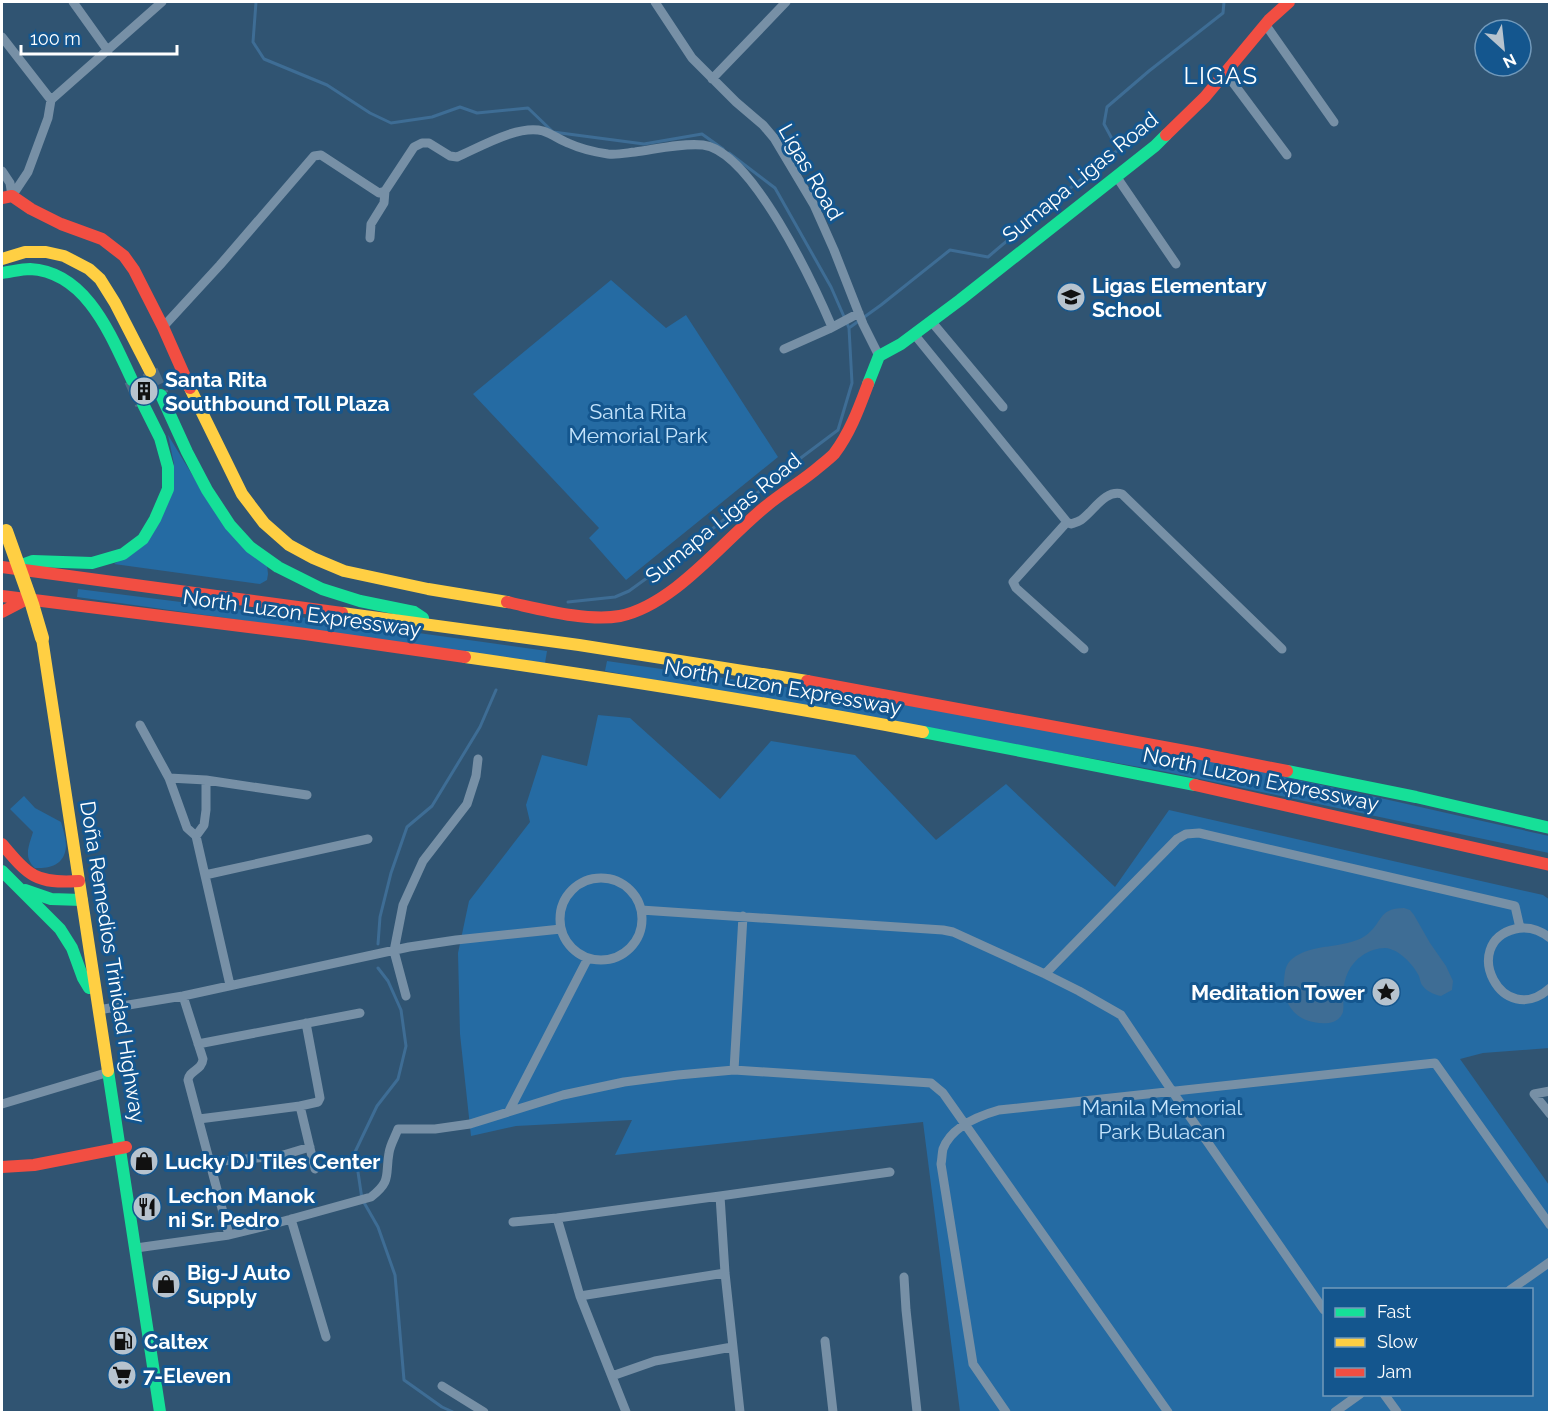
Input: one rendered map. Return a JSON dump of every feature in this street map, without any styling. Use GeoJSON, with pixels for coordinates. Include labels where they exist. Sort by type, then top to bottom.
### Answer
{"type":"FeatureCollection","features":[{"type":"Feature","properties":{"kind":"main road","name":"Sumapa Ligas Road"},"geometry":{"type":"LineString","coordinates":[[7,197],[62,224],[102,239],[124,256],[134,270],[163,327],[198,407],[242,494],[264,523],[289,545],[344,571],[582,617],[618,616],[638,610],[662,598],[698,569],[765,507],[832,455],[852,425],[879,356],[901,344],[1155,146],[1205,97],[1265,24],[1289,2]]}},
{"type":"Feature","properties":{"kind":"main road"},"geometry":{"type":"LineString","coordinates":[[2,259],[26,251],[42,251],[62,255],[79,263],[96,276],[116,304],[150,372]]}},
{"type":"Feature","properties":{"kind":"main road"},"geometry":{"type":"LineString","coordinates":[[2,273],[32,268],[64,279],[77,288],[102,320],[132,380]]}},
{"type":"Feature","properties":{"kind":"main road"},"geometry":{"type":"LineString","coordinates":[[161,395],[201,480],[228,522],[245,542],[282,569],[316,587],[331,593],[414,612],[437,626]]}},
{"type":"Feature","properties":{"kind":"main road"},"geometry":{"type":"LineString","coordinates":[[7,568],[33,561],[92,563],[123,554],[143,539],[156,519],[168,489],[168,467],[160,438],[143,404]]}},
{"type":"Feature","properties":{"kind":"main road","name":"Doña Remedios Trinidad Highway"},"geometry":{"type":"LineString","coordinates":[[4,527],[42,638],[160,1413]]}},
{"type":"Feature","properties":{"kind":"main road","name":"North Luzon Expressway"},"geometry":{"type":"LineString","coordinates":[[7,568],[590,646],[830,685],[1416,797],[1550,828]]}},
{"type":"Feature","properties":{"kind":"main road","name":"North Luzon Expressway"},"geometry":{"type":"LineString","coordinates":[[2,596],[305,634],[822,713],[1188,783],[1550,865]]}},
{"type":"Feature","properties":{"kind":"main road"},"geometry":{"type":"LineString","coordinates":[[2,612],[27,599]]}},
{"type":"Feature","properties":{"kind":"main road"},"geometry":{"type":"LineString","coordinates":[[2,844],[32,876],[49,882],[79,881]]}},
{"type":"Feature","properties":{"kind":"main road"},"geometry":{"type":"LineString","coordinates":[[2,871],[60,928],[69,941],[97,1006]]}},
{"type":"Feature","properties":{"kind":"main road"},"geometry":{"type":"LineString","coordinates":[[19,887],[51,899],[82,900]]}},
{"type":"Feature","properties":{"kind":"main road"},"geometry":{"type":"LineString","coordinates":[[2,1167],[34,1165],[126,1147]]}},
{"type":"Feature","properties":{"kind":"street"},"geometry":{"type":"LineString","coordinates":[[73,2],[108,51]]}},
{"type":"Feature","properties":{"kind":"street"},"geometry":{"type":"LineString","coordinates":[[7,197],[28,172],[48,118],[51,100],[162,2]]}},
{"type":"Feature","properties":{"kind":"street","name":"Ligas Road"},"geometry":{"type":"LineString","coordinates":[[655,2],[692,58],[774,138],[814,205],[834,250],[856,315],[879,356]]}},
{"type":"Feature","properties":{"kind":"street"},"geometry":{"type":"LineString","coordinates":[[712,79],[786,2]]}},
{"type":"Feature","properties":{"kind":"street"},"geometry":{"type":"LineString","coordinates":[[1265,24],[1334,122]]}},
{"type":"Feature","properties":{"kind":"street"},"geometry":{"type":"LineString","coordinates":[[2,37],[51,100]]}},
{"type":"Feature","properties":{"kind":"street"},"geometry":{"type":"LineString","coordinates":[[1225,72],[1287,155]]}},
{"type":"Feature","properties":{"kind":"street"},"geometry":{"type":"LineString","coordinates":[[370,238],[371,224],[384,203],[385,191],[414,147],[422,143],[429,143],[450,156],[457,157],[510,133],[533,130],[543,131],[592,152],[614,154],[704,145],[716,149],[745,173],[789,237],[836,325]]}},
{"type":"Feature","properties":{"kind":"street"},"geometry":{"type":"LineString","coordinates":[[163,327],[314,156],[321,155],[375,192],[385,191]]}},
{"type":"Feature","properties":{"kind":"street"},"geometry":{"type":"LineString","coordinates":[[2,171],[10,183],[7,197]]}},
{"type":"Feature","properties":{"kind":"street"},"geometry":{"type":"LineString","coordinates":[[1116,176],[1176,264]]}},
{"type":"Feature","properties":{"kind":"street"},"geometry":{"type":"LineString","coordinates":[[784,349],[856,315]]}},
{"type":"Feature","properties":{"kind":"street"},"geometry":{"type":"LineString","coordinates":[[931,321],[1003,407]]}},
{"type":"Feature","properties":{"kind":"street"},"geometry":{"type":"LineString","coordinates":[[914,334],[1067,522],[1071,524],[1080,521],[1108,495],[1116,492],[1122,494],[1282,649]]}},
{"type":"Feature","properties":{"kind":"street"},"geometry":{"type":"LineString","coordinates":[[1067,522],[1012,582],[1084,649]]}},
{"type":"Feature","properties":{"kind":"street"},"geometry":{"type":"LineString","coordinates":[[140,726],[169,778],[187,828],[196,836],[230,986]]}},
{"type":"Feature","properties":{"kind":"street"},"geometry":{"type":"LineString","coordinates":[[406,996],[394,951],[403,905],[423,861],[467,804],[476,776],[478,759]]}},
{"type":"Feature","properties":{"kind":"street"},"geometry":{"type":"LineString","coordinates":[[169,778],[206,780],[307,795]]}},
{"type":"Feature","properties":{"kind":"street"},"geometry":{"type":"LineString","coordinates":[[196,836],[204,825],[206,780]]}},
{"type":"Feature","properties":{"kind":"street"},"geometry":{"type":"LineString","coordinates":[[1044,974],[1177,838],[1186,834],[1198,833],[1515,906],[1521,928]]}},
{"type":"Feature","properties":{"kind":"street"},"geometry":{"type":"LineString","coordinates":[[205,875],[368,839]]}},
{"type":"Feature","properties":{"kind":"street"},"geometry":{"type":"LineString","coordinates":[[597,878],[610,879],[623,884],[632,891],[642,910],[639,934],[633,945],[624,953],[612,958],[600,960],[588,958],[566,941],[561,929],[560,915],[564,902],[572,890],[583,882],[597,878]]}},
{"type":"Feature","properties":{"kind":"street"},"geometry":{"type":"LineString","coordinates":[[642,910],[953,932],[1079,991],[1121,1015],[1323,1309]]}},
{"type":"Feature","properties":{"kind":"street"},"geometry":{"type":"LineString","coordinates":[[734,1070],[743,916]]}},
{"type":"Feature","properties":{"kind":"street"},"geometry":{"type":"LineString","coordinates":[[1550,938],[1538,931],[1521,928],[1505,933],[1493,945],[1488,961],[1491,977],[1500,990],[1515,998],[1532,998],[1543,994],[1550,988]]}},
{"type":"Feature","properties":{"kind":"street"},"geometry":{"type":"LineString","coordinates":[[97,1006],[183,996],[456,940],[561,929]]}},
{"type":"Feature","properties":{"kind":"street"},"geometry":{"type":"LineString","coordinates":[[509,1111],[588,958]]}},
{"type":"Feature","properties":{"kind":"street"},"geometry":{"type":"LineString","coordinates":[[183,996],[202,1064],[200,1068],[191,1073],[188,1080],[229,1234]]}},
{"type":"Feature","properties":{"kind":"street"},"geometry":{"type":"LineString","coordinates":[[198,1044],[360,1013]]}},
{"type":"Feature","properties":{"kind":"street"},"geometry":{"type":"LineString","coordinates":[[199,1119],[318,1102],[320,1098],[306,1023]]}},
{"type":"Feature","properties":{"kind":"street"},"geometry":{"type":"LineString","coordinates":[[1006,1413],[973,1364],[941,1164],[943,1148],[953,1134],[964,1124],[981,1115],[999,1110],[1435,1063],[1550,1225]]}},
{"type":"Feature","properties":{"kind":"street"},"geometry":{"type":"LineString","coordinates":[[136,1248],[229,1234],[371,1197],[386,1182],[389,1150],[398,1129],[435,1129],[470,1124],[563,1095],[624,1082],[734,1070],[931,1083],[943,1093],[1168,1413]]}},
{"type":"Feature","properties":{"kind":"street"},"geometry":{"type":"LineString","coordinates":[[2,1104],[109,1072]]}},
{"type":"Feature","properties":{"kind":"street"},"geometry":{"type":"LineString","coordinates":[[1550,1091],[1534,1094],[1550,1114]]}},
{"type":"Feature","properties":{"kind":"street"},"geometry":{"type":"LineString","coordinates":[[300,1106],[315,1169]]}},
{"type":"Feature","properties":{"kind":"street"},"geometry":{"type":"LineString","coordinates":[[211,1161],[280,1156],[310,1147]]}},
{"type":"Feature","properties":{"kind":"street"},"geometry":{"type":"LineString","coordinates":[[513,1222],[557,1218],[890,1172]]}},
{"type":"Feature","properties":{"kind":"street"},"geometry":{"type":"LineString","coordinates":[[720,1196],[725,1273],[740,1413]]}},
{"type":"Feature","properties":{"kind":"street"},"geometry":{"type":"LineString","coordinates":[[557,1218],[580,1296],[626,1413]]}},
{"type":"Feature","properties":{"kind":"street"},"geometry":{"type":"LineString","coordinates":[[291,1219],[326,1336]]}},
{"type":"Feature","properties":{"kind":"street"},"geometry":{"type":"LineString","coordinates":[[1513,1288],[1550,1262]]}},
{"type":"Feature","properties":{"kind":"street"},"geometry":{"type":"LineString","coordinates":[[580,1296],[725,1273]]}},
{"type":"Feature","properties":{"kind":"street"},"geometry":{"type":"LineString","coordinates":[[904,1277],[917,1413]]}},
{"type":"Feature","properties":{"kind":"street"},"geometry":{"type":"LineString","coordinates":[[825,1341],[833,1413]]}},
{"type":"Feature","properties":{"kind":"street"},"geometry":{"type":"LineString","coordinates":[[612,1376],[655,1361],[732,1347]]}},
{"type":"Feature","properties":{"kind":"street"},"geometry":{"type":"LineString","coordinates":[[442,1386],[484,1413]]}},
{"type":"Feature","properties":{"kind":"street"},"geometry":{"type":"LineString","coordinates":[[1335,1413],[1359,1396]]}},
{"type":"Feature","properties":{"kind":"street"},"geometry":{"type":"LineString","coordinates":[[1385,1396],[1397,1413]]}},
{"type":"Feature","properties":{"kind":"green space","name":"Santa Rita Memorial Park"},"geometry":{"type":"Polygon","coordinates":[[[611,280],[666,328],[686,315],[778,457],[626,580],[589,538],[599,528],[473,394],[611,280]]]}},
{"type":"Feature","properties":{"kind":"green space"},"geometry":{"type":"Polygon","coordinates":[[[168,435],[210,504],[267,565],[267,580],[260,584],[114,564],[137,549],[174,464],[168,435]]]}},
{"type":"Feature","properties":{"kind":"green space"},"geometry":{"type":"Polygon","coordinates":[[[78,589],[547,651],[545,663],[77,597],[78,589]]]}},
{"type":"Feature","properties":{"kind":"green space"},"geometry":{"type":"Polygon","coordinates":[[[607,661],[926,708],[1170,753],[1549,836],[1549,853],[1167,772],[605,671],[607,661]]]}},
{"type":"Feature","properties":{"kind":"green space","name":"Manila Memorial Park Bulacan"},"geometry":{"type":"Polygon","coordinates":[[[598,715],[630,718],[720,799],[771,741],[855,755],[936,840],[1006,784],[1115,887],[1169,810],[1543,895],[1550,900],[1549,1048],[1483,1053],[1460,1059],[1549,1185],[1549,1412],[960,1412],[923,1122],[615,1155],[632,1120],[516,1126],[471,1136],[460,1034],[458,953],[469,901],[530,822],[526,805],[542,755],[587,766],[598,715]]]}},
{"type":"Feature","properties":{"kind":"green space"},"geometry":{"type":"Polygon","coordinates":[[[24,796],[35,808],[61,822],[66,840],[65,852],[60,861],[52,866],[35,868],[29,860],[28,851],[33,832],[10,809],[24,796]]]}},
{"type":"Feature","properties":{"kind":"shaded area"},"geometry":{"type":"Polygon","coordinates":[[[1404,908],[1410,910],[1414,915],[1446,966],[1453,981],[1452,990],[1441,996],[1425,989],[1409,962],[1395,951],[1385,948],[1370,951],[1351,967],[1344,988],[1343,1012],[1337,1020],[1316,1023],[1300,1017],[1291,1009],[1284,986],[1286,968],[1292,959],[1309,950],[1347,943],[1365,936],[1389,911],[1404,908]]]}},
{"type":"Feature","properties":{"kind":"waterway"},"geometry":{"type":"LineString","coordinates":[[256,2],[253,42],[264,59],[327,85],[370,113],[391,123],[432,117],[460,107],[477,113],[528,108],[553,132],[644,144],[702,134],[723,149]]}},
{"type":"Feature","properties":{"kind":"waterway"},"geometry":{"type":"LineString","coordinates":[[849,328],[950,250],[988,257],[1118,150],[1104,124],[1107,107],[1223,13],[1224,2]]}},
{"type":"Feature","properties":{"kind":"waterway"},"geometry":{"type":"LineString","coordinates":[[568,602],[615,597],[629,591],[691,546],[838,430],[852,383],[849,328],[831,287],[775,188],[729,153]]}},
{"type":"Feature","properties":{"kind":"waterway"},"geometry":{"type":"LineString","coordinates":[[378,944],[380,917],[391,873],[407,827],[432,806],[480,727],[496,690]]}},
{"type":"Feature","properties":{"kind":"waterway"},"geometry":{"type":"LineString","coordinates":[[378,968],[388,981],[401,1010],[406,1046],[398,1079],[377,1106],[355,1152],[362,1199],[378,1227],[395,1275],[404,1380],[442,1407],[453,1412]]}},
{"type":"Feature","properties":{"kind":"tunnel"},"geometry":{"type":"LineString","coordinates":[[150,371],[161,395]]}},
{"type":"Feature","properties":{"kind":"tunnel"},"geometry":{"type":"LineString","coordinates":[[132,380],[143,404]]}},
{"type":"Feature","properties":{"kind":"traffic: fast"},"geometry":{"type":"LineString","coordinates":[[868,384],[879,356],[901,344],[960,300],[1166,135]]}},
{"type":"Feature","properties":{"kind":"traffic: fast"},"geometry":{"type":"LineString","coordinates":[[2,273],[30,269],[50,273],[67,281],[82,294],[106,326],[132,380]]}},
{"type":"Feature","properties":{"kind":"traffic: fast"},"geometry":{"type":"LineString","coordinates":[[161,395],[207,490],[230,525],[250,547],[278,567],[322,589],[360,601],[414,612],[423,618]]}},
{"type":"Feature","properties":{"kind":"traffic: fast"},"geometry":{"type":"LineString","coordinates":[[22,565],[33,561],[92,563],[123,554],[143,539],[168,489],[168,467],[160,438],[143,404]]}},
{"type":"Feature","properties":{"kind":"traffic: fast"},"geometry":{"type":"LineString","coordinates":[[923,732],[1195,785]]}},
{"type":"Feature","properties":{"kind":"traffic: fast"},"geometry":{"type":"LineString","coordinates":[[1287,771],[1416,797],[1550,828]]}},
{"type":"Feature","properties":{"kind":"traffic: fast"},"geometry":{"type":"LineString","coordinates":[[2,871],[60,929],[72,948],[89,988]]}},
{"type":"Feature","properties":{"kind":"traffic: fast"},"geometry":{"type":"LineString","coordinates":[[25,890],[51,899],[82,900]]}},
{"type":"Feature","properties":{"kind":"traffic: fast"},"geometry":{"type":"LineString","coordinates":[[108,1071],[160,1412]]}},
{"type":"Feature","properties":{"kind":"traffic: slow"},"geometry":{"type":"LineString","coordinates":[[2,259],[25,252],[46,252],[64,256],[89,269],[100,279],[115,303],[150,371]]}},
{"type":"Feature","properties":{"kind":"traffic: slow"},"geometry":{"type":"LineString","coordinates":[[190,388],[242,494],[264,523],[289,545],[344,571],[428,589],[507,602]]}},
{"type":"Feature","properties":{"kind":"traffic: slow"},"geometry":{"type":"LineString","coordinates":[[6,531],[42,638]]}},
{"type":"Feature","properties":{"kind":"traffic: slow"},"geometry":{"type":"LineString","coordinates":[[342,613],[579,645],[807,681]]}},
{"type":"Feature","properties":{"kind":"traffic: slow"},"geometry":{"type":"LineString","coordinates":[[42,638],[108,1071]]}},
{"type":"Feature","properties":{"kind":"traffic: slow"},"geometry":{"type":"LineString","coordinates":[[465,657],[694,692],[923,732]]}},
{"type":"Feature","properties":{"kind":"traffic: jam"},"geometry":{"type":"LineString","coordinates":[[1166,135],[1205,97],[1269,20],[1289,2]]}},
{"type":"Feature","properties":{"kind":"traffic: jam"},"geometry":{"type":"LineString","coordinates":[[2,198],[12,196],[31,209],[61,224],[102,239],[124,256],[134,270],[163,327],[190,388]]}},
{"type":"Feature","properties":{"kind":"traffic: jam"},"geometry":{"type":"LineString","coordinates":[[507,602],[564,614],[607,617],[640,610],[660,599],[679,586],[765,507],[834,454],[858,411],[868,384]]}},
{"type":"Feature","properties":{"kind":"traffic: jam"},"geometry":{"type":"LineString","coordinates":[[2,567],[342,613]]}},
{"type":"Feature","properties":{"kind":"traffic: jam"},"geometry":{"type":"LineString","coordinates":[[2,596],[305,634],[465,657]]}},
{"type":"Feature","properties":{"kind":"traffic: jam"},"geometry":{"type":"LineString","coordinates":[[2,612],[27,599]]}},
{"type":"Feature","properties":{"kind":"traffic: jam"},"geometry":{"type":"LineString","coordinates":[[807,681],[1287,771]]}},
{"type":"Feature","properties":{"kind":"traffic: jam"},"geometry":{"type":"LineString","coordinates":[[1195,785],[1550,865]]}},
{"type":"Feature","properties":{"kind":"traffic: jam"},"geometry":{"type":"LineString","coordinates":[[2,844],[19,864],[34,876],[53,881],[79,881]]}},
{"type":"Feature","properties":{"kind":"traffic: jam"},"geometry":{"type":"LineString","coordinates":[[2,1167],[34,1165],[126,1147]]}},
{"type":"Feature","properties":{"kind":"place","name":"Ligas Elementary School"},"geometry":{"type":"Point","coordinates":[1071,297]}},
{"type":"Feature","properties":{"kind":"place","name":"Santa Rita Southbound Toll Plaza"},"geometry":{"type":"Point","coordinates":[144,391]}},
{"type":"Feature","properties":{"kind":"place","name":"Meditation Tower"},"geometry":{"type":"Point","coordinates":[1386,992]}},
{"type":"Feature","properties":{"kind":"place","name":"Lucky DJ Tiles Center"},"geometry":{"type":"Point","coordinates":[144,1161]}},
{"type":"Feature","properties":{"kind":"place","name":"Lechon Manok ni Sr. Pedro"},"geometry":{"type":"Point","coordinates":[147,1207]}},
{"type":"Feature","properties":{"kind":"place","name":"Big-J Auto Supply"},"geometry":{"type":"Point","coordinates":[166,1284]}},
{"type":"Feature","properties":{"kind":"place","name":"Caltex"},"geometry":{"type":"Point","coordinates":[123,1341]}},
{"type":"Feature","properties":{"kind":"place","name":"7-Eleven"},"geometry":{"type":"Point","coordinates":[122,1375]}},
{"type":"Feature","properties":{"kind":"district","name":"LIGAS"},"geometry":{"type":"Point","coordinates":[1221,75]}}]}
